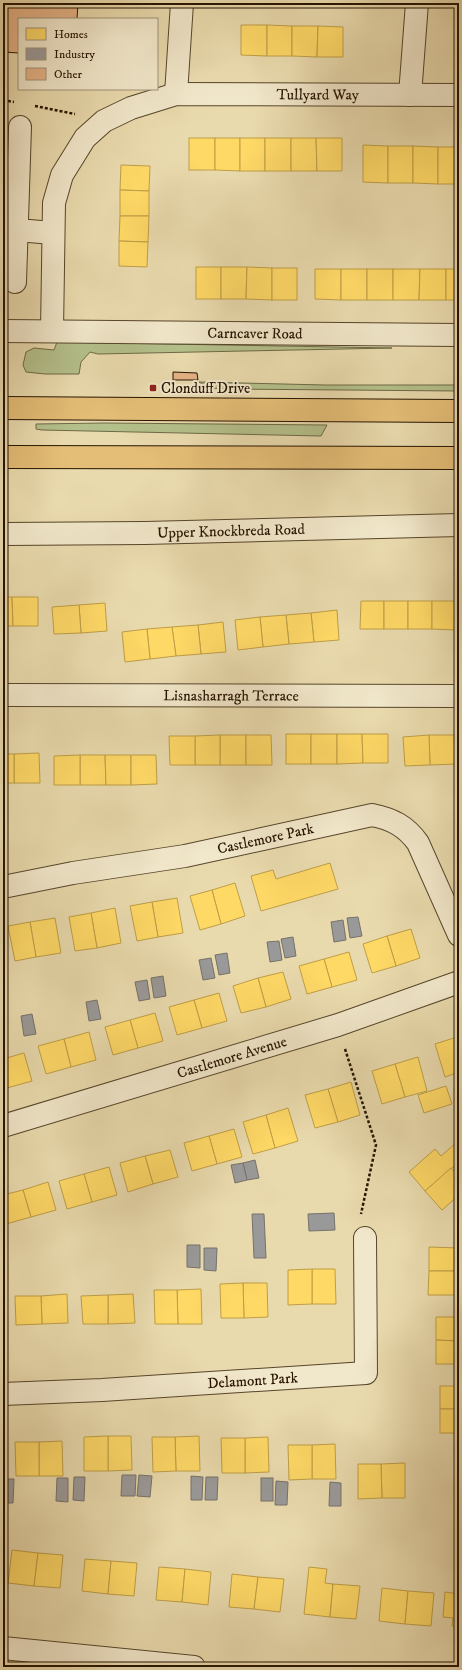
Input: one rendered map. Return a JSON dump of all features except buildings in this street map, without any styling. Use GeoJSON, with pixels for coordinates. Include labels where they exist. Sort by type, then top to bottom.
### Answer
{"type":"FeatureCollection","features":[{"type":"Feature","properties":{"kind":"highway"},"geometry":{"type":"LineString","coordinates":[[3,408],[459,411]]}},
{"type":"Feature","properties":{"kind":"highway"},"geometry":{"type":"LineString","coordinates":[[3,457],[459,458]]}},
{"type":"Feature","properties":{"kind":"street"},"geometry":{"type":"LineString","coordinates":[[52,331],[54,203],[62,176],[85,138],[104,121],[132,108],[176,94],[182,3]]}},
{"type":"Feature","properties":{"kind":"street"},"geometry":{"type":"LineString","coordinates":[[410,95],[417,3]]}},
{"type":"Feature","properties":{"kind":"street","name":"Tullyard Way"},"geometry":{"type":"LineString","coordinates":[[176,94],[459,95]]}},
{"type":"Feature","properties":{"kind":"street"},"geometry":{"type":"LineString","coordinates":[[15,282],[20,127]]}},
{"type":"Feature","properties":{"kind":"street"},"geometry":{"type":"LineString","coordinates":[[17,230],[53,232]]}},
{"type":"Feature","properties":{"kind":"street","name":"Carncaver Road"},"geometry":{"type":"LineString","coordinates":[[3,331],[459,335]]}},
{"type":"Feature","properties":{"kind":"street","name":"Upper Knockbreda Road"},"geometry":{"type":"LineString","coordinates":[[3,534],[145,533],[459,525]]}},
{"type":"Feature","properties":{"kind":"street","name":"Lisnasharragh Terrace"},"geometry":{"type":"LineString","coordinates":[[3,695],[459,696]]}},
{"type":"Feature","properties":{"kind":"street","name":"Castlemore Park"},"geometry":{"type":"LineString","coordinates":[[3,887],[72,873],[185,856],[372,815],[386,817],[399,823],[411,833],[418,843],[459,935]]}},
{"type":"Feature","properties":{"kind":"street","name":"Castlemore Avenue"},"geometry":{"type":"LineString","coordinates":[[3,1126],[338,1025],[459,982]]}},
{"type":"Feature","properties":{"kind":"street","name":"Delamont Park"},"geometry":{"type":"LineString","coordinates":[[3,1394],[102,1390],[366,1374],[365,1238]]}},
{"type":"Feature","properties":{"kind":"street"},"geometry":{"type":"LineString","coordinates":[[3,1648],[194,1667]]}},
{"type":"Feature","properties":{"kind":"path"},"geometry":{"type":"LineString","coordinates":[[3,100],[18,103]]}},
{"type":"Feature","properties":{"kind":"path"},"geometry":{"type":"LineString","coordinates":[[32,106],[104,121]]}},
{"type":"Feature","properties":{"kind":"path"},"geometry":{"type":"LineString","coordinates":[[338,1025],[376,1145],[360,1217],[365,1238]]}},
{"type":"Feature","properties":{"kind":"green space"},"geometry":{"type":"Polygon","coordinates":[[[57,342],[392,348],[98,354],[90,352],[81,362],[79,374],[45,374],[26,372],[23,365],[26,352],[34,348],[54,350],[57,342]]]}},
{"type":"Feature","properties":{"kind":"green space"},"geometry":{"type":"Polygon","coordinates":[[[199,382],[325,385],[459,385],[459,391],[227,389],[211,388],[199,382]]]}},
{"type":"Feature","properties":{"kind":"green space"},"geometry":{"type":"Polygon","coordinates":[[[104,423],[327,425],[321,436],[36,429],[36,424],[104,423]]]}},
{"type":"Feature","properties":{"kind":"place","name":"Clonduff Drive"},"geometry":{"type":"Point","coordinates":[153,388]}}]}
